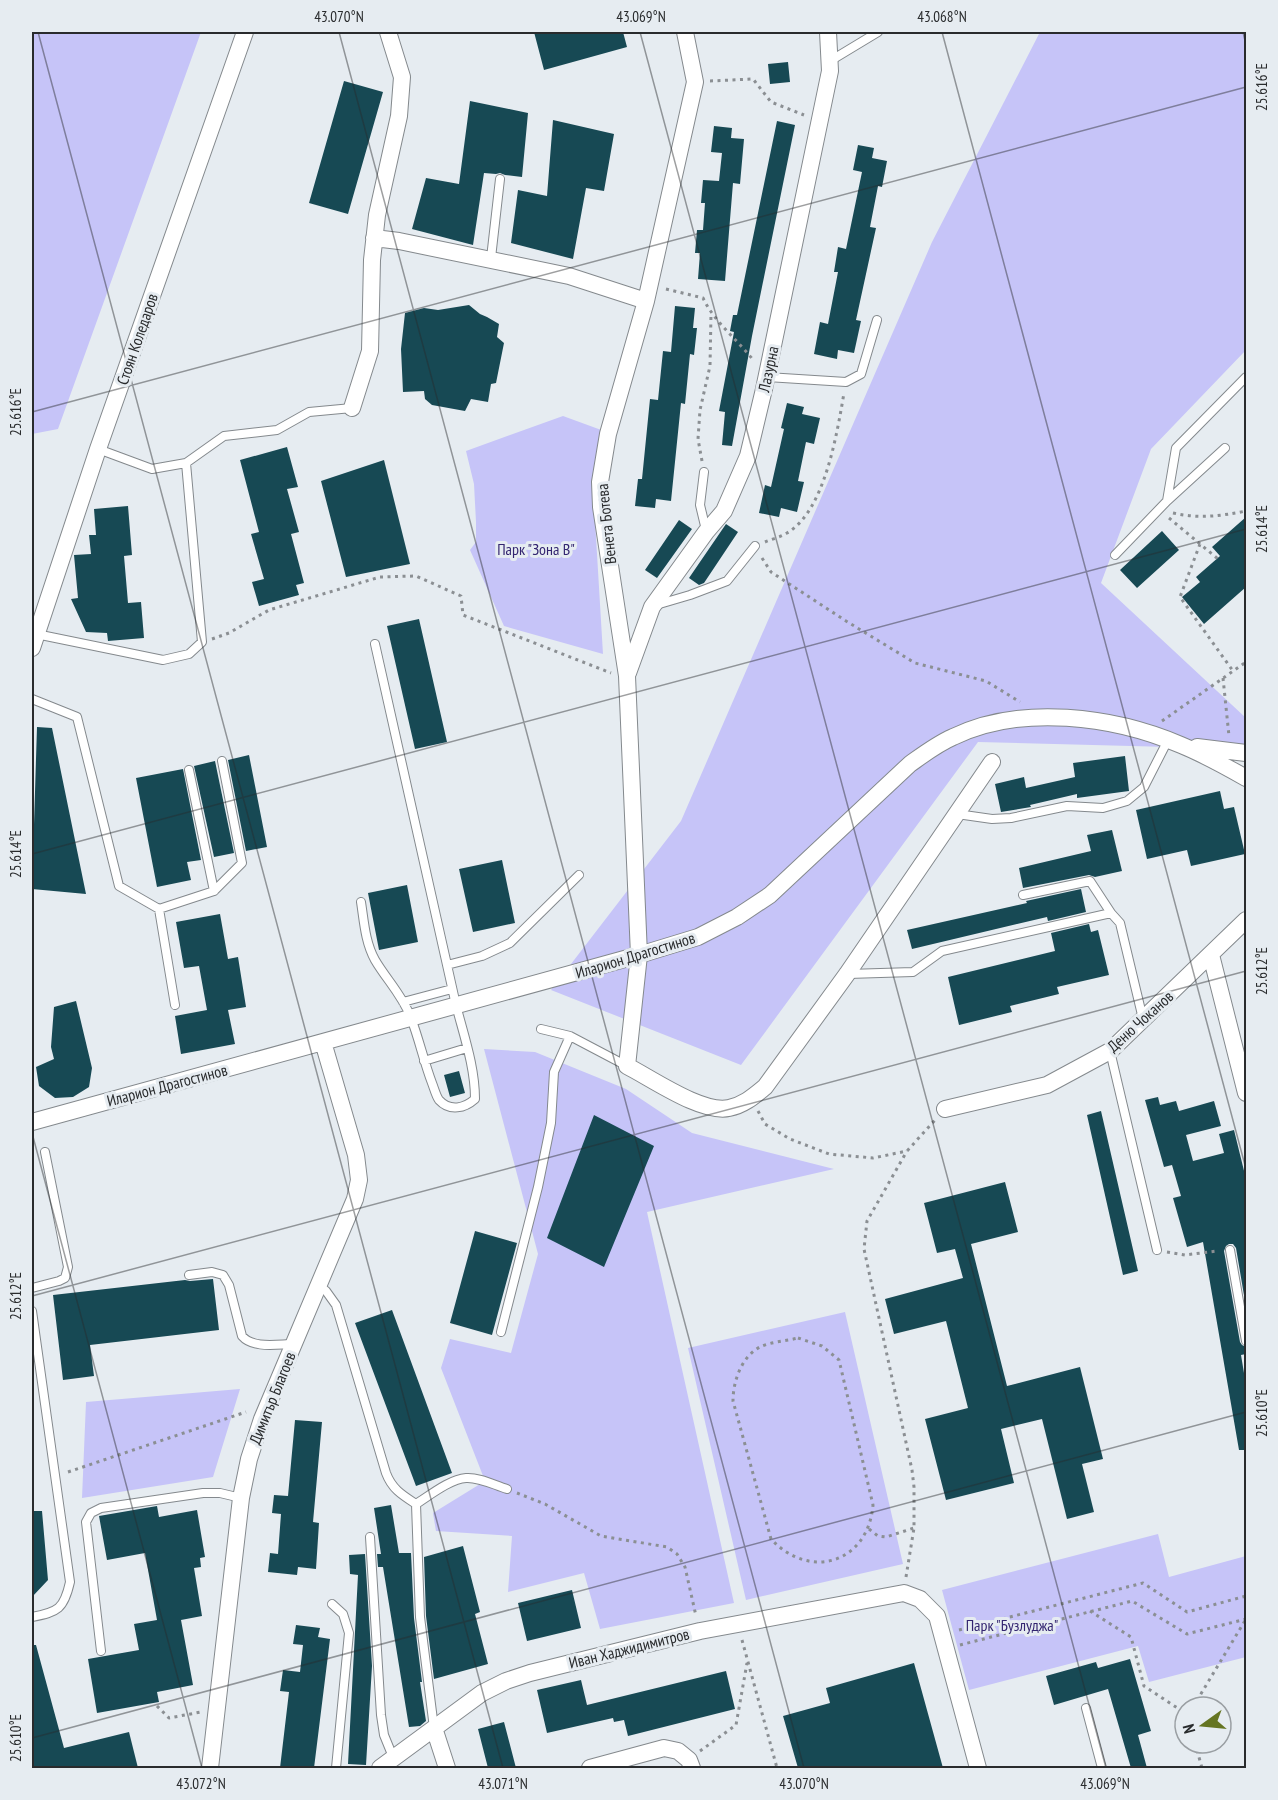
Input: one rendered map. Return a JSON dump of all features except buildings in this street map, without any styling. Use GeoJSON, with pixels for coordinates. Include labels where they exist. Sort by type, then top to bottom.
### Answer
{"type":"FeatureCollection","features":[{"type":"Feature","properties":{"kind":"street","name":"Стоян Коледаров"},"geometry":{"type":"LineString","coordinates":[[34,641],[98,449],[244,32]]}},
{"type":"Feature","properties":{"kind":"street"},"geometry":{"type":"LineString","coordinates":[[352,408],[370,351],[374,238],[399,116],[402,77],[388,32]]}},
{"type":"Feature","properties":{"kind":"street","name":"Венета Ботева"},"geometry":{"type":"LineString","coordinates":[[627,1066],[639,955],[627,676],[602,516],[600,482],[608,434],[648,293],[695,82],[685,32]]}},
{"type":"Feature","properties":{"kind":"street","name":"Лазурна"},"geometry":{"type":"LineString","coordinates":[[627,676],[652,607],[724,511],[748,456],[767,377],[830,71],[828,32]]}},
{"type":"Feature","properties":{"kind":"street"},"geometry":{"type":"LineString","coordinates":[[374,238],[491,258],[648,293]]}},
{"type":"Feature","properties":{"kind":"street","name":"Иларион Драгостинов"},"geometry":{"type":"LineString","coordinates":[[32,1122],[411,1018],[454,997],[639,955],[698,936],[737,917],[784,884],[910,764],[931,749],[974,729],[1013,720],[1047,718],[1101,722],[1175,742],[1240,753]]}},
{"type":"Feature","properties":{"kind":"street","name":"Иларион Драгостинов"},"geometry":{"type":"LineString","coordinates":[[1175,742],[1246,778]]}},
{"type":"Feature","properties":{"kind":"street"},"geometry":{"type":"LineString","coordinates":[[627,1066],[689,1099],[709,1106],[727,1108],[752,1099],[765,1087],[847,974],[992,762]]}},
{"type":"Feature","properties":{"kind":"street","name":"Деню Чоканов"},"geometry":{"type":"LineString","coordinates":[[945,1108],[1047,1085],[1110,1051],[1246,920]]}},
{"type":"Feature","properties":{"kind":"street"},"geometry":{"type":"LineString","coordinates":[[1211,956],[1246,1093]]}},
{"type":"Feature","properties":{"kind":"street","name":"Димитър Благоев"},"geometry":{"type":"LineString","coordinates":[[210,1768],[241,1498],[249,1459],[266,1408],[355,1198],[359,1180],[356,1155],[323,1042]]}},
{"type":"Feature","properties":{"kind":"street"},"geometry":{"type":"LineString","coordinates":[[904,1593],[920,1599],[937,1616],[978,1768]]}},
{"type":"Feature","properties":{"kind":"street","name":"Иван Хаджидимитров"},"geometry":{"type":"LineString","coordinates":[[380,1768],[482,1693],[506,1681],[700,1630],[904,1593]]}},
{"type":"Feature","properties":{"kind":"street"},"geometry":{"type":"LineString","coordinates":[[434,1728],[447,1768]]}},
{"type":"Feature","properties":{"kind":"street"},"geometry":{"type":"LineString","coordinates":[[590,1768],[664,1748],[678,1751],[691,1764]]}},
{"type":"Feature","properties":{"kind":"lane"},"geometry":{"type":"LineString","coordinates":[[830,61],[878,32]]}},
{"type":"Feature","properties":{"kind":"lane"},"geometry":{"type":"LineString","coordinates":[[491,258],[500,179]]}},
{"type":"Feature","properties":{"kind":"lane"},"geometry":{"type":"LineString","coordinates":[[767,377],[846,382],[861,374],[877,320]]}},
{"type":"Feature","properties":{"kind":"lane"},"geometry":{"type":"LineString","coordinates":[[1167,501],[1176,448],[1246,376]]}},
{"type":"Feature","properties":{"kind":"lane"},"geometry":{"type":"LineString","coordinates":[[98,449],[152,469],[186,463],[224,436],[277,430],[309,412],[352,408]]}},
{"type":"Feature","properties":{"kind":"lane"},"geometry":{"type":"LineString","coordinates":[[1115,555],[1167,501],[1224,448]]}},
{"type":"Feature","properties":{"kind":"lane"},"geometry":{"type":"LineString","coordinates":[[34,641],[163,660],[189,654],[202,642],[186,463]]}},
{"type":"Feature","properties":{"kind":"lane"},"geometry":{"type":"LineString","coordinates":[[704,472],[700,505],[706,532]]}},
{"type":"Feature","properties":{"kind":"lane"},"geometry":{"type":"LineString","coordinates":[[652,607],[727,581],[755,546]]}},
{"type":"Feature","properties":{"kind":"lane"},"geometry":{"type":"LineString","coordinates":[[361,902],[368,945],[411,1018],[438,1099],[455,1108],[463,1107],[475,1099],[475,1087],[375,644]]}},
{"type":"Feature","properties":{"kind":"lane"},"geometry":{"type":"LineString","coordinates":[[32,699],[77,717],[119,885],[159,909],[214,891],[242,863],[222,761]]}},
{"type":"Feature","properties":{"kind":"lane"},"geometry":{"type":"LineString","coordinates":[[957,813],[992,819],[1011,818],[1067,806],[1103,808],[1127,801],[1144,788],[1175,742]]}},
{"type":"Feature","properties":{"kind":"lane"},"geometry":{"type":"LineString","coordinates":[[189,770],[214,891]]}},
{"type":"Feature","properties":{"kind":"lane"},"geometry":{"type":"LineString","coordinates":[[447,965],[482,956],[510,943],[579,875]]}},
{"type":"Feature","properties":{"kind":"lane"},"geometry":{"type":"LineString","coordinates":[[1023,895],[1090,881],[1120,923],[1143,1020]]}},
{"type":"Feature","properties":{"kind":"lane"},"geometry":{"type":"LineString","coordinates":[[159,909],[175,1005]]}},
{"type":"Feature","properties":{"kind":"lane"},"geometry":{"type":"LineString","coordinates":[[847,974],[913,972],[942,951],[1112,913]]}},
{"type":"Feature","properties":{"kind":"lane"},"geometry":{"type":"LineString","coordinates":[[403,1002],[454,997]]}},
{"type":"Feature","properties":{"kind":"lane"},"geometry":{"type":"LineString","coordinates":[[541,1029],[570,1036],[627,1066]]}},
{"type":"Feature","properties":{"kind":"lane"},"geometry":{"type":"LineString","coordinates":[[501,1332],[538,1187],[551,1123],[554,1072],[570,1036]]}},
{"type":"Feature","properties":{"kind":"lane"},"geometry":{"type":"LineString","coordinates":[[424,1061],[467,1048]]}},
{"type":"Feature","properties":{"kind":"lane"},"geometry":{"type":"LineString","coordinates":[[1110,1051],[1157,1250]]}},
{"type":"Feature","properties":{"kind":"lane"},"geometry":{"type":"LineString","coordinates":[[32,1288],[60,1281],[65,1278],[68,1267],[45,1152]]}},
{"type":"Feature","properties":{"kind":"lane"},"geometry":{"type":"LineString","coordinates":[[1230,1250],[1246,1341]]}},
{"type":"Feature","properties":{"kind":"lane"},"geometry":{"type":"LineString","coordinates":[[189,1275],[212,1272],[223,1275],[229,1285],[242,1336],[247,1342],[294,1344]]}},
{"type":"Feature","properties":{"kind":"lane"},"geometry":{"type":"LineString","coordinates":[[317,1285],[326,1291],[336,1305],[390,1485],[416,1504]]}},
{"type":"Feature","properties":{"kind":"lane"},"geometry":{"type":"LineString","coordinates":[[32,1311],[70,1582],[61,1607],[51,1613],[32,1617]]}},
{"type":"Feature","properties":{"kind":"lane"},"geometry":{"type":"LineString","coordinates":[[416,1504],[436,1490],[465,1478],[507,1489]]}},
{"type":"Feature","properties":{"kind":"lane"},"geometry":{"type":"LineString","coordinates":[[101,1651],[86,1522],[91,1513],[101,1508],[204,1493],[220,1493],[241,1498]]}},
{"type":"Feature","properties":{"kind":"lane"},"geometry":{"type":"LineString","coordinates":[[416,1504],[420,1617],[434,1728]]}},
{"type":"Feature","properties":{"kind":"lane"},"geometry":{"type":"LineString","coordinates":[[370,1537],[381,1715],[384,1734],[393,1757]]}},
{"type":"Feature","properties":{"kind":"lane"},"geometry":{"type":"LineString","coordinates":[[332,1604],[343,1614],[349,1633],[336,1768]]}},
{"type":"Feature","properties":{"kind":"lane"},"geometry":{"type":"LineString","coordinates":[[1086,1708],[1102,1768]]}},
{"type":"Feature","properties":{"kind":"path"},"geometry":{"type":"LineString","coordinates":[[695,82],[753,80],[771,102],[819,122]]}},
{"type":"Feature","properties":{"kind":"path"},"geometry":{"type":"LineString","coordinates":[[648,293],[703,298],[711,314],[742,346],[767,377]]}},
{"type":"Feature","properties":{"kind":"path"},"geometry":{"type":"LineString","coordinates":[[704,472],[698,439],[700,410],[710,366],[711,314]]}},
{"type":"Feature","properties":{"kind":"path"},"geometry":{"type":"LineString","coordinates":[[846,382],[828,466],[813,502],[803,519],[788,533],[755,546],[771,572],[915,663],[986,681],[1047,718]]}},
{"type":"Feature","properties":{"kind":"path"},"geometry":{"type":"LineString","coordinates":[[1159,510],[1185,516],[1218,517],[1246,511]]}},
{"type":"Feature","properties":{"kind":"path"},"geometry":{"type":"LineString","coordinates":[[1159,510],[1218,559]]}},
{"type":"Feature","properties":{"kind":"path"},"geometry":{"type":"LineString","coordinates":[[1200,544],[1180,597],[1233,671]]}},
{"type":"Feature","properties":{"kind":"path"},"geometry":{"type":"LineString","coordinates":[[202,642],[229,633],[268,610],[380,577],[416,576],[461,596],[463,615],[603,670],[627,676]]}},
{"type":"Feature","properties":{"kind":"path"},"geometry":{"type":"LineString","coordinates":[[1146,733],[1246,662]]}},
{"type":"Feature","properties":{"kind":"path"},"geometry":{"type":"LineString","coordinates":[[1223,678],[1228,733],[1240,753]]}},
{"type":"Feature","properties":{"kind":"path"},"geometry":{"type":"LineString","coordinates":[[752,1099],[765,1124],[790,1138],[829,1154],[873,1158],[907,1151]]}},
{"type":"Feature","properties":{"kind":"path"},"geometry":{"type":"LineString","coordinates":[[904,1593],[914,1528],[914,1487],[864,1249],[867,1221],[907,1151],[945,1108]]}},
{"type":"Feature","properties":{"kind":"path"},"geometry":{"type":"LineString","coordinates":[[1157,1250],[1185,1255],[1230,1250]]}},
{"type":"Feature","properties":{"kind":"path"},"geometry":{"type":"LineString","coordinates":[[798,1338],[822,1346],[839,1360],[870,1486],[873,1505],[869,1529],[856,1547],[838,1559],[815,1563],[799,1560],[782,1551],[771,1539],[733,1401],[735,1382],[740,1369],[750,1355],[760,1347],[798,1338]]}},
{"type":"Feature","properties":{"kind":"path"},"geometry":{"type":"LineString","coordinates":[[54,1476],[246,1412],[266,1408]]}},
{"type":"Feature","properties":{"kind":"path"},"geometry":{"type":"LineString","coordinates":[[507,1489],[545,1504],[601,1536],[667,1547],[677,1554],[685,1567],[700,1630]]}},
{"type":"Feature","properties":{"kind":"path"},"geometry":{"type":"LineString","coordinates":[[869,1529],[878,1536],[886,1537],[914,1528]]}},
{"type":"Feature","properties":{"kind":"path"},"geometry":{"type":"LineString","coordinates":[[945,1641],[1143,1583],[1187,1612],[1246,1596]]}},
{"type":"Feature","properties":{"kind":"path"},"geometry":{"type":"LineString","coordinates":[[945,1641],[1132,1601],[1188,1634],[1246,1619]]}},
{"type":"Feature","properties":{"kind":"path"},"geometry":{"type":"LineString","coordinates":[[1090,1611],[1131,1637],[1144,1686],[1173,1705]]}},
{"type":"Feature","properties":{"kind":"path"},"geometry":{"type":"LineString","coordinates":[[1200,1695],[1246,1619]]}},
{"type":"Feature","properties":{"kind":"path"},"geometry":{"type":"LineString","coordinates":[[737,1624],[777,1768]]}},
{"type":"Feature","properties":{"kind":"path"},"geometry":{"type":"LineString","coordinates":[[691,1764],[736,1725],[748,1660]]}},
{"type":"Feature","properties":{"kind":"path"},"geometry":{"type":"LineString","coordinates":[[157,1706],[172,1718],[218,1709]]}},
{"type":"Feature","properties":{"kind":"green space"},"geometry":{"type":"Polygon","coordinates":[[[32,32],[201,32],[58,429],[32,434],[32,32]]]}},
{"type":"Feature","properties":{"kind":"green space"},"geometry":{"type":"Polygon","coordinates":[[[1040,32],[1246,32],[1246,350],[1151,449],[1101,583],[1246,718],[1246,749],[978,742],[741,1065],[551,990],[681,821],[932,242],[1040,32]]]}},
{"type":"Feature","properties":{"kind":"green space","name":"Парк \"Зона В\""},"geometry":{"type":"Polygon","coordinates":[[[563,416],[604,431],[593,487],[603,654],[504,626],[470,550],[476,542],[476,522],[474,484],[466,451],[563,416]]]}},
{"type":"Feature","properties":{"kind":"green space"},"geometry":{"type":"Polygon","coordinates":[[[484,1049],[535,1052],[626,1089],[692,1133],[834,1169],[647,1212],[734,1603],[600,1629],[584,1573],[508,1592],[512,1536],[436,1531],[433,1513],[485,1481],[441,1368],[450,1339],[511,1353],[538,1254],[484,1049]]]}},
{"type":"Feature","properties":{"kind":"green space"},"geometry":{"type":"Polygon","coordinates":[[[845,1312],[903,1564],[746,1600],[688,1348],[845,1312]]]}},
{"type":"Feature","properties":{"kind":"green space"},"geometry":{"type":"Polygon","coordinates":[[[240,1389],[213,1477],[82,1498],[86,1402],[240,1389]]]}},
{"type":"Feature","properties":{"kind":"green space","name":"Парк \"Бузлуджа\""},"geometry":{"type":"Polygon","coordinates":[[[1158,1534],[1169,1577],[1246,1556],[1246,1657],[1149,1682],[1138,1646],[969,1690],[942,1590],[1158,1534]]]}}]}
